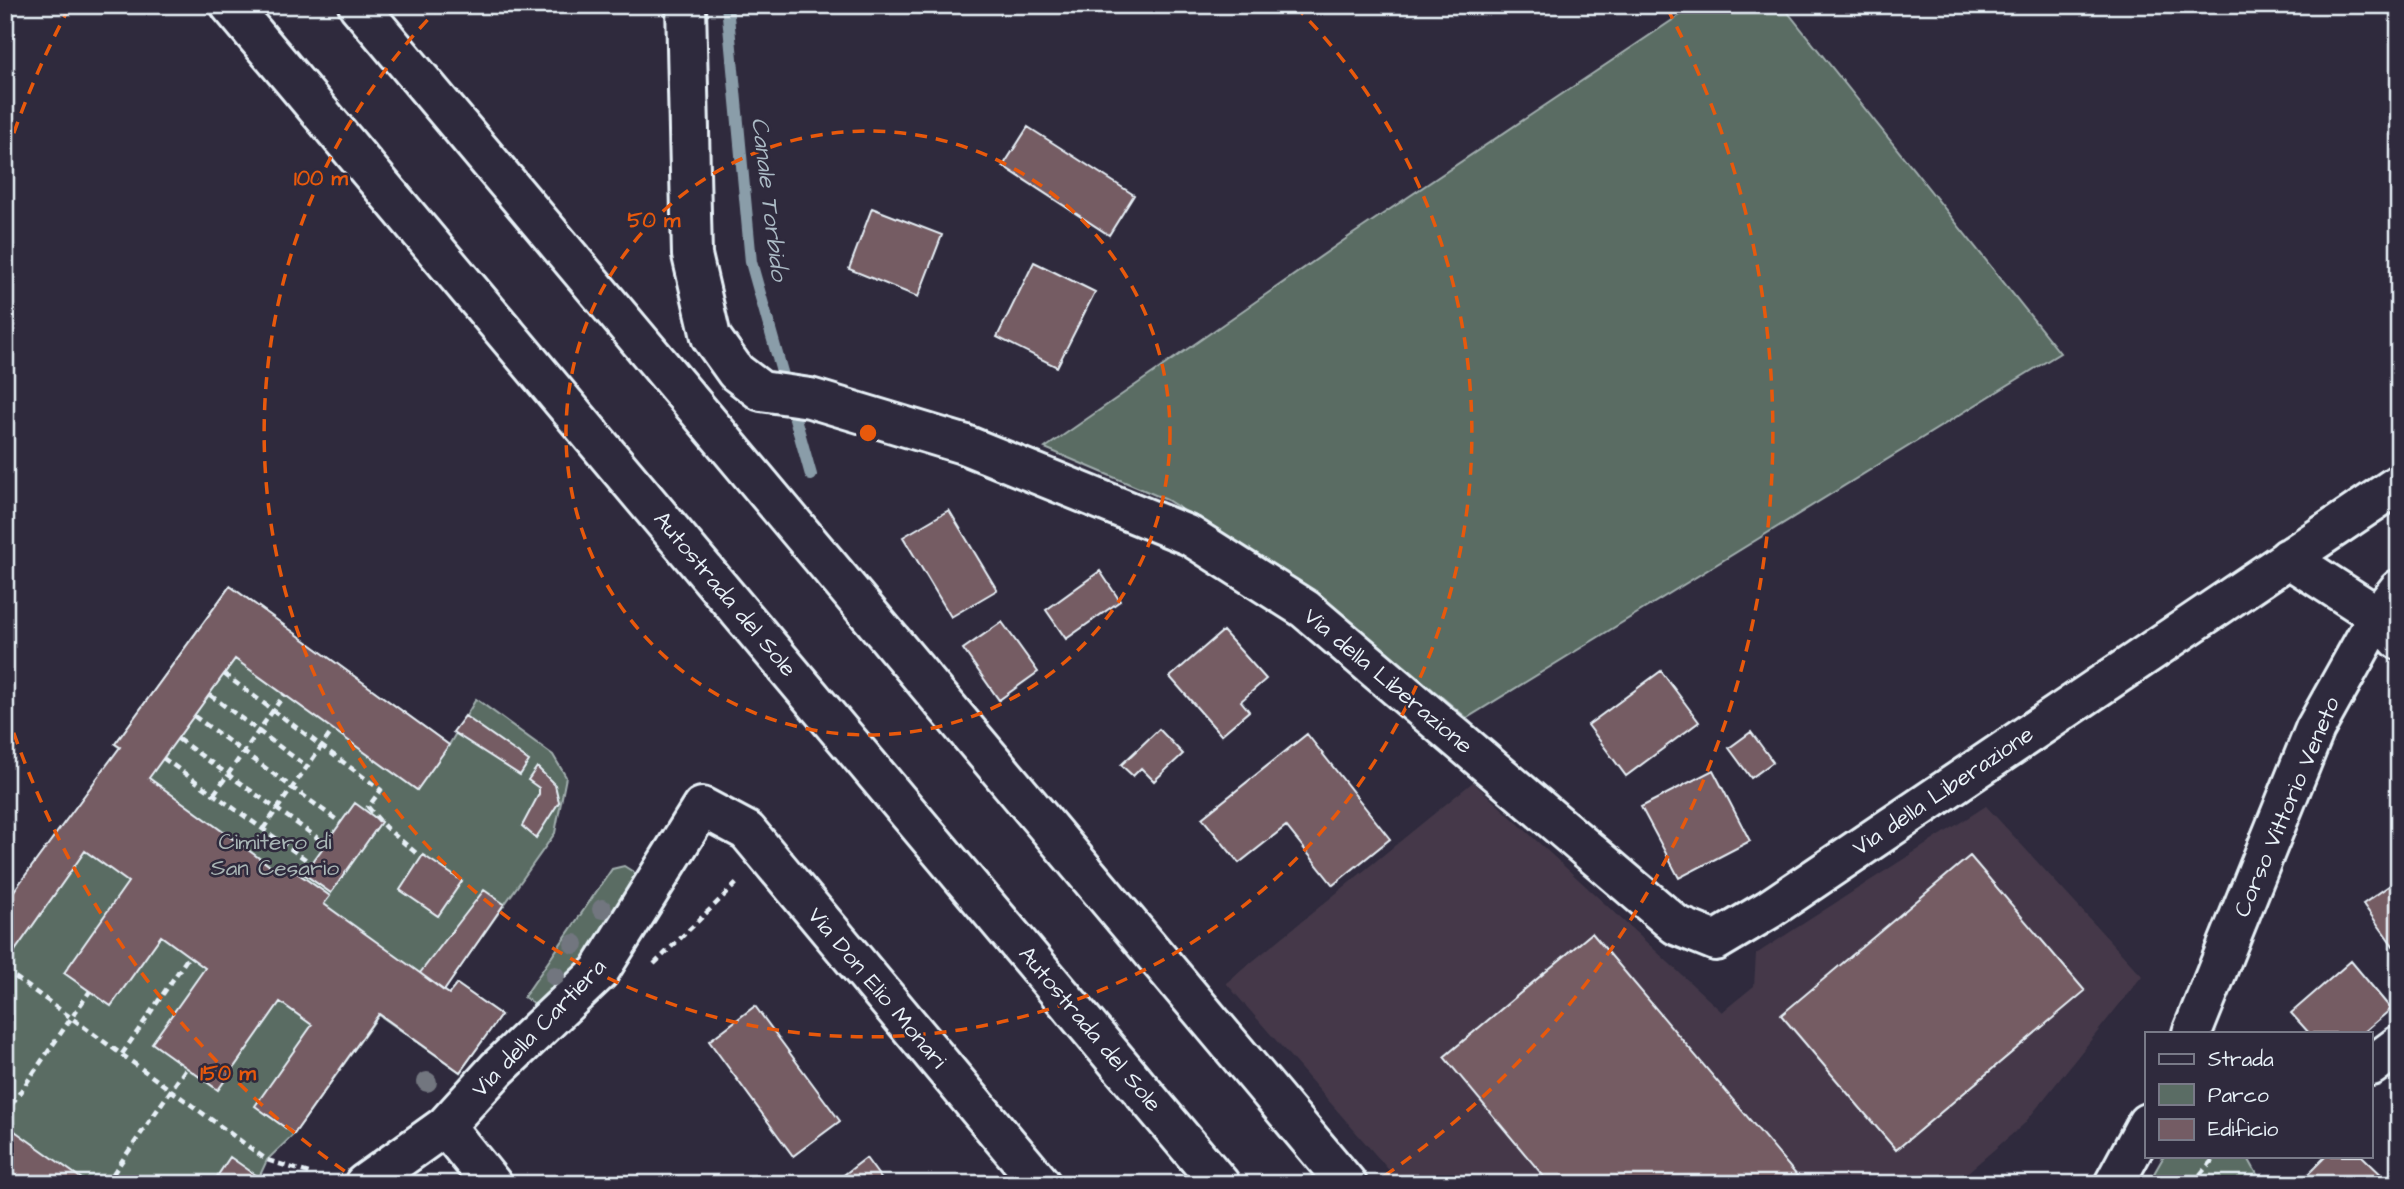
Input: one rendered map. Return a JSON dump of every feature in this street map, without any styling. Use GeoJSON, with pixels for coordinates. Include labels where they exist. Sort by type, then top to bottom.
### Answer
{"type":"FeatureCollection","features":[{"type":"Feature","properties":{"kind":"main road","name":"Autostrada del Sole"},"geometry":{"type":"LineString","coordinates":[[230,5],[1220,1184]]}},
{"type":"Feature","properties":{"kind":"main road"},"geometry":{"type":"LineString","coordinates":[[358,5],[1347,1184]]}},
{"type":"Feature","properties":{"kind":"main road","name":"Via della Liberazione"},"geometry":{"type":"LineString","coordinates":[[686,5],[692,255],[711,337],[736,372],[761,391],[810,398],[963,444],[1190,536],[1305,609],[1676,925],[1716,941],[1780,902],[2399,484]]}},
{"type":"Feature","properties":{"kind":"main road"},"geometry":{"type":"LineString","coordinates":[[2288,558],[2392,615]]}},
{"type":"Feature","properties":{"kind":"main road","name":"Corso Vittorio Veneto"},"geometry":{"type":"LineString","coordinates":[[2192,1032],[2315,729],[2392,615]]}},
{"type":"Feature","properties":{"kind":"main road","name":"Via della Cartiera"},"geometry":{"type":"LineString","coordinates":[[364,1184],[445,1126],[497,1069],[599,972],[702,807]]}},
{"type":"Feature","properties":{"kind":"main road","name":"Via Don Elio Monari"},"geometry":{"type":"LineString","coordinates":[[702,807],[747,831],[1041,1184]]}},
{"type":"Feature","properties":{"kind":"main road"},"geometry":{"type":"LineString","coordinates":[[2372,1065],[2399,1045]]}},
{"type":"Feature","properties":{"kind":"main road"},"geometry":{"type":"LineString","coordinates":[[445,1126],[492,1184]]}},
{"type":"Feature","properties":{"kind":"main road"},"geometry":{"type":"LineString","coordinates":[[2114,1184],[2145,1127]]}},
{"type":"Feature","properties":{"kind":"path"},"geometry":{"type":"LineString","coordinates":[[224,674],[381,790],[368,807],[385,827],[416,853]]}},
{"type":"Feature","properties":{"kind":"path"},"geometry":{"type":"LineString","coordinates":[[209,695],[307,767]]}},
{"type":"Feature","properties":{"kind":"path"},"geometry":{"type":"LineString","coordinates":[[214,794],[284,695]]}},
{"type":"Feature","properties":{"kind":"path"},"geometry":{"type":"LineString","coordinates":[[194,716],[341,823]]}},
{"type":"Feature","properties":{"kind":"path"},"geometry":{"type":"LineString","coordinates":[[263,829],[333,730]]}},
{"type":"Feature","properties":{"kind":"path"},"geometry":{"type":"LineString","coordinates":[[178,739],[326,844]]}},
{"type":"Feature","properties":{"kind":"path"},"geometry":{"type":"LineString","coordinates":[[163,758],[312,864]]}},
{"type":"Feature","properties":{"kind":"path"},"geometry":{"type":"LineString","coordinates":[[122,1054],[188,956]]}},
{"type":"Feature","properties":{"kind":"path"},"geometry":{"type":"LineString","coordinates":[[15,977],[267,1160],[312,1174]]}},
{"type":"Feature","properties":{"kind":"path"},"geometry":{"type":"LineString","coordinates":[[5,1114],[90,991]]}},
{"type":"Feature","properties":{"kind":"path"},"geometry":{"type":"LineString","coordinates":[[106,1184],[187,1067]]}},
{"type":"Feature","properties":{"kind":"path"},"geometry":{"type":"LineString","coordinates":[[2192,1184],[2214,1158]]}},
{"type":"Feature","properties":{"kind":"shaded area"},"geometry":{"type":"Polygon","coordinates":[[[1473,782],[1722,1012],[1754,986],[1756,954],[1986,806],[2142,976],[2024,1124],[1954,1184],[1401,1184],[1226,983],[1473,782]]]}},
{"type":"Feature","properties":{"kind":"green space"},"geometry":{"type":"Polygon","coordinates":[[[1695,5],[1782,5],[2060,353],[1467,718],[1320,596],[1167,500],[1045,448],[1350,236],[1695,5]]]}},
{"type":"Feature","properties":{"kind":"green space","name":"Cimitero di San Cesario"},"geometry":{"type":"Polygon","coordinates":[[[230,586],[449,745],[476,699],[553,755],[566,777],[555,833],[444,990],[449,994],[457,984],[501,1015],[460,1072],[379,1015],[294,1134],[267,1160],[256,1184],[21,1184],[5,1173],[5,903],[120,748],[115,744],[230,586]]]}},
{"type":"Feature","properties":{"kind":"green space"},"geometry":{"type":"Polygon","coordinates":[[[624,866],[635,873],[635,889],[567,986],[538,1006],[524,997],[612,869],[624,866]]]}},
{"type":"Feature","properties":{"kind":"green space"},"geometry":{"type":"Polygon","coordinates":[[[2163,1158],[2248,1158],[2258,1176],[2249,1184],[2148,1184],[2163,1158]]]}},
{"type":"Feature","properties":{"kind":"building"},"geometry":{"type":"Polygon","coordinates":[[[1028,127],[1134,195],[1109,235],[1003,166],[1028,127]]]}},
{"type":"Feature","properties":{"kind":"building"},"geometry":{"type":"Polygon","coordinates":[[[872,208],[942,235],[918,297],[849,269],[872,208]]]}},
{"type":"Feature","properties":{"kind":"building"},"geometry":{"type":"Polygon","coordinates":[[[1034,262],[1095,292],[1057,367],[997,337],[1034,262]]]}},
{"type":"Feature","properties":{"kind":"building"},"geometry":{"type":"Polygon","coordinates":[[[949,510],[997,590],[951,617],[903,537],[949,510]]]}},
{"type":"Feature","properties":{"kind":"building"},"geometry":{"type":"Polygon","coordinates":[[[1100,571],[1120,601],[1066,639],[1046,610],[1100,571]]]}},
{"type":"Feature","properties":{"kind":"building"},"geometry":{"type":"Polygon","coordinates":[[[230,586],[449,745],[417,790],[235,659],[149,778],[277,871],[283,863],[330,896],[324,904],[449,994],[457,984],[501,1015],[460,1072],[379,1014],[294,1134],[255,1106],[312,1025],[280,1002],[218,1090],[152,1043],[205,968],[161,936],[111,1006],[64,973],[128,882],[85,851],[5,965],[5,903],[120,747],[115,744],[230,586]]]}},
{"type":"Feature","properties":{"kind":"building"},"geometry":{"type":"Polygon","coordinates":[[[1002,622],[1038,672],[999,700],[963,649],[1002,622]]]}},
{"type":"Feature","properties":{"kind":"building"},"geometry":{"type":"Polygon","coordinates":[[[1223,631],[1266,679],[1241,701],[1249,711],[1221,735],[1170,677],[1223,631]]]}},
{"type":"Feature","properties":{"kind":"building"},"geometry":{"type":"Polygon","coordinates":[[[1661,671],[1699,722],[1626,776],[1588,725],[1661,671]]]}},
{"type":"Feature","properties":{"kind":"building"},"geometry":{"type":"Polygon","coordinates":[[[465,716],[529,761],[520,775],[453,732],[465,716]]]}},
{"type":"Feature","properties":{"kind":"building"},"geometry":{"type":"Polygon","coordinates":[[[1159,729],[1183,754],[1154,781],[1141,768],[1133,776],[1121,765],[1159,729]]]}},
{"type":"Feature","properties":{"kind":"building"},"geometry":{"type":"Polygon","coordinates":[[[1751,732],[1773,762],[1751,778],[1729,748],[1751,732]]]}},
{"type":"Feature","properties":{"kind":"building"},"geometry":{"type":"Polygon","coordinates":[[[1307,734],[1390,839],[1333,885],[1286,826],[1239,863],[1202,818],[1307,734]]]}},
{"type":"Feature","properties":{"kind":"building"},"geometry":{"type":"Polygon","coordinates":[[[537,767],[555,785],[559,802],[536,838],[522,826],[539,794],[539,788],[528,780],[537,767]]]}},
{"type":"Feature","properties":{"kind":"building"},"geometry":{"type":"Polygon","coordinates":[[[1713,770],[1750,841],[1679,878],[1641,807],[1713,770]]]}},
{"type":"Feature","properties":{"kind":"building"},"geometry":{"type":"Polygon","coordinates":[[[355,803],[381,822],[331,893],[304,874],[355,803]]]}},
{"type":"Feature","properties":{"kind":"building"},"geometry":{"type":"Polygon","coordinates":[[[423,855],[462,881],[438,916],[400,890],[423,855]]]}},
{"type":"Feature","properties":{"kind":"building"},"geometry":{"type":"Polygon","coordinates":[[[1970,856],[2085,991],[1896,1150],[1781,1015],[1970,856]]]}},
{"type":"Feature","properties":{"kind":"building"},"geometry":{"type":"Polygon","coordinates":[[[2399,879],[2399,954],[2363,904],[2399,879]]]}},
{"type":"Feature","properties":{"kind":"building"},"geometry":{"type":"Polygon","coordinates":[[[484,890],[504,904],[444,991],[420,973],[484,890]]]}},
{"type":"Feature","properties":{"kind":"building"},"geometry":{"type":"Polygon","coordinates":[[[1592,933],[1804,1184],[1550,1184],[1444,1057],[1592,933]]]}},
{"type":"Feature","properties":{"kind":"building"},"geometry":{"type":"Polygon","coordinates":[[[2351,961],[2391,1009],[2364,1032],[2308,1032],[2291,1013],[2351,961]]]}},
{"type":"Feature","properties":{"kind":"building"},"geometry":{"type":"Polygon","coordinates":[[[755,1006],[840,1121],[793,1156],[709,1041],[755,1006]]]}},
{"type":"Feature","properties":{"kind":"building"},"geometry":{"type":"Polygon","coordinates":[[[5,1124],[89,1184],[21,1184],[5,1173],[5,1124]]]}},
{"type":"Feature","properties":{"kind":"building"},"geometry":{"type":"Polygon","coordinates":[[[230,1157],[260,1178],[256,1184],[212,1184],[230,1157]]]}},
{"type":"Feature","properties":{"kind":"building"},"geometry":{"type":"Polygon","coordinates":[[[866,1158],[885,1184],[832,1184],[866,1158]]]}},
{"type":"Feature","properties":{"kind":"building"},"geometry":{"type":"Polygon","coordinates":[[[2324,1158],[2364,1158],[2391,1184],[2298,1184],[2324,1158]]]}},
{"type":"Feature","properties":{"kind":"waterway","name":"Canale Torbido"},"geometry":{"type":"LineString","coordinates":[[727,5],[751,262],[811,475]]}}]}
